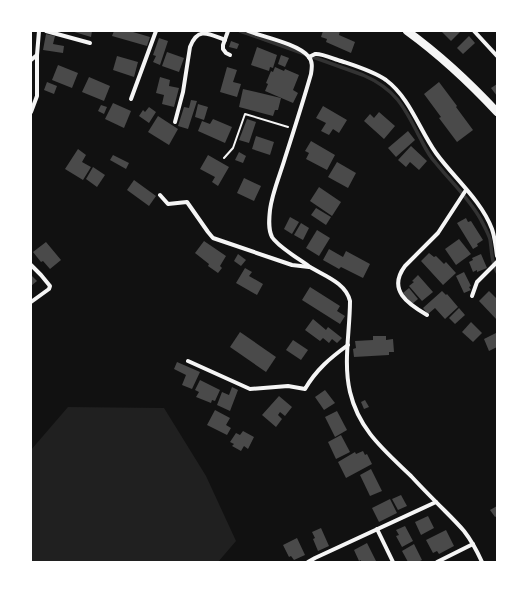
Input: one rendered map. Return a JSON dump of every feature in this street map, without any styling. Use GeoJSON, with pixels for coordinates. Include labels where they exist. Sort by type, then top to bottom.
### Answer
{"type":"FeatureCollection","features":[{"type":"Feature","properties":{"kind":"highway"},"geometry":{"type":"LineString","coordinates":[[407,31],[454,69],[497,112]]}},
{"type":"Feature","properties":{"kind":"street"},"geometry":{"type":"LineString","coordinates":[[31,112],[37,96],[37,55],[39,31]]}},
{"type":"Feature","properties":{"kind":"street"},"geometry":{"type":"LineString","coordinates":[[46,31],[90,43]]}},
{"type":"Feature","properties":{"kind":"street"},"geometry":{"type":"LineString","coordinates":[[131,99],[156,31]]}},
{"type":"Feature","properties":{"kind":"street"},"geometry":{"type":"LineString","coordinates":[[228,31],[223,49],[230,55]]}},
{"type":"Feature","properties":{"kind":"street"},"geometry":{"type":"LineString","coordinates":[[248,31],[298,49],[309,57],[312,64],[311,74],[272,202],[269,218],[272,237],[280,246],[341,285],[349,296],[350,306],[347,366],[350,390],[362,421],[377,443],[463,530],[473,544],[482,562]]}},
{"type":"Feature","properties":{"kind":"street"},"geometry":{"type":"LineString","coordinates":[[474,31],[497,56]]}},
{"type":"Feature","properties":{"kind":"street"},"geometry":{"type":"LineString","coordinates":[[175,122],[184,92],[192,41],[195,37],[203,33],[225,40]]}},
{"type":"Feature","properties":{"kind":"street"},"geometry":{"type":"LineString","coordinates":[[309,57],[315,54],[322,55],[370,72],[387,80],[406,102],[435,152],[479,206],[491,228],[497,256]]}},
{"type":"Feature","properties":{"kind":"street"},"geometry":{"type":"LineString","coordinates":[[31,60],[37,55]]}},
{"type":"Feature","properties":{"kind":"street"},"geometry":{"type":"LineString","coordinates":[[427,315],[410,305],[403,297],[399,288],[399,277],[405,266],[438,233],[466,190]]}},
{"type":"Feature","properties":{"kind":"street"},"geometry":{"type":"LineString","coordinates":[[160,195],[168,204],[186,202],[213,238],[292,265],[311,267]]}},
{"type":"Feature","properties":{"kind":"street"},"geometry":{"type":"LineString","coordinates":[[472,296],[477,282],[497,262]]}},
{"type":"Feature","properties":{"kind":"street"},"geometry":{"type":"LineString","coordinates":[[31,265],[50,286],[49,289],[31,302]]}},
{"type":"Feature","properties":{"kind":"street"},"geometry":{"type":"LineString","coordinates":[[188,361],[250,389],[288,386],[304,389],[312,377],[330,358],[348,345]]}},
{"type":"Feature","properties":{"kind":"street"},"geometry":{"type":"LineString","coordinates":[[308,562],[436,502]]}},
{"type":"Feature","properties":{"kind":"street"},"geometry":{"type":"LineString","coordinates":[[377,529],[393,562]]}},
{"type":"Feature","properties":{"kind":"street"},"geometry":{"type":"LineString","coordinates":[[437,562],[473,544]]}},
{"type":"Feature","properties":{"kind":"path"},"geometry":{"type":"LineString","coordinates":[[224,158],[233,148],[245,114],[294,129]]}},
{"type":"Feature","properties":{"kind":"shaded area"},"geometry":{"type":"Polygon","coordinates":[[[68,407],[164,408],[206,476],[236,541],[218,562],[31,562],[31,450],[68,407]]]}},
{"type":"Feature","properties":{"kind":"building"},"geometry":{"type":"Polygon","coordinates":[[[71,31],[92,31],[91,37],[71,31]]]}},
{"type":"Feature","properties":{"kind":"building"},"geometry":{"type":"Polygon","coordinates":[[[114,31],[134,31],[133,32],[150,37],[147,46],[112,36],[114,31]]]}},
{"type":"Feature","properties":{"kind":"building"},"geometry":{"type":"Polygon","coordinates":[[[323,31],[340,31],[339,35],[355,42],[351,53],[326,42],[327,39],[321,37],[323,31]]]}},
{"type":"Feature","properties":{"kind":"building"},"geometry":{"type":"Polygon","coordinates":[[[441,31],[461,31],[451,41],[441,31]]]}},
{"type":"Feature","properties":{"kind":"building"},"geometry":{"type":"Polygon","coordinates":[[[46,34],[55,36],[53,44],[64,46],[63,53],[43,50],[46,34]]]}},
{"type":"Feature","properties":{"kind":"building"},"geometry":{"type":"Polygon","coordinates":[[[469,36],[475,43],[463,54],[457,48],[469,36]]]}},
{"type":"Feature","properties":{"kind":"building"},"geometry":{"type":"Polygon","coordinates":[[[159,38],[168,41],[160,65],[153,62],[156,56],[153,55],[159,38]]]}},
{"type":"Feature","properties":{"kind":"building"},"geometry":{"type":"Polygon","coordinates":[[[231,41],[239,44],[237,49],[229,47],[231,41]]]}},
{"type":"Feature","properties":{"kind":"building"},"geometry":{"type":"Polygon","coordinates":[[[257,47],[277,55],[273,68],[270,67],[269,71],[251,65],[257,47]]]}},
{"type":"Feature","properties":{"kind":"building"},"geometry":{"type":"Polygon","coordinates":[[[167,52],[184,58],[179,72],[162,66],[167,52]]]}},
{"type":"Feature","properties":{"kind":"building"},"geometry":{"type":"Polygon","coordinates":[[[281,55],[289,58],[285,67],[278,64],[281,55]]]}},
{"type":"Feature","properties":{"kind":"building"},"geometry":{"type":"Polygon","coordinates":[[[117,56],[138,62],[134,77],[113,70],[117,56]]]}},
{"type":"Feature","properties":{"kind":"building"},"geometry":{"type":"Polygon","coordinates":[[[58,65],[78,73],[72,88],[52,80],[58,65]]]}},
{"type":"Feature","properties":{"kind":"building"},"geometry":{"type":"Polygon","coordinates":[[[227,67],[237,70],[233,82],[241,84],[237,97],[220,92],[227,67]]]}},
{"type":"Feature","properties":{"kind":"building"},"geometry":{"type":"Polygon","coordinates":[[[275,67],[284,71],[285,69],[299,75],[293,90],[298,93],[293,103],[265,91],[268,84],[266,83],[271,71],[273,72],[275,67]]]}},
{"type":"Feature","properties":{"kind":"building"},"geometry":{"type":"Polygon","coordinates":[[[89,77],[110,86],[104,101],[82,92],[89,77]]]}},
{"type":"Feature","properties":{"kind":"building"},"geometry":{"type":"Polygon","coordinates":[[[160,77],[170,80],[169,86],[179,88],[174,107],[162,104],[164,95],[156,93],[160,77]]]}},
{"type":"Feature","properties":{"kind":"building"},"geometry":{"type":"Polygon","coordinates":[[[47,82],[57,86],[54,94],[44,90],[47,82]]]}},
{"type":"Feature","properties":{"kind":"building"},"geometry":{"type":"Polygon","coordinates":[[[439,82],[473,130],[457,142],[439,118],[441,117],[424,94],[439,82]]]}},
{"type":"Feature","properties":{"kind":"building"},"geometry":{"type":"Polygon","coordinates":[[[497,84],[497,96],[491,88],[497,84]]]}},
{"type":"Feature","properties":{"kind":"building"},"geometry":{"type":"Polygon","coordinates":[[[243,89],[281,98],[278,110],[275,110],[273,116],[239,107],[243,89]]]}},
{"type":"Feature","properties":{"kind":"building"},"geometry":{"type":"Polygon","coordinates":[[[191,100],[197,101],[188,129],[178,126],[184,107],[189,108],[191,100]]]}},
{"type":"Feature","properties":{"kind":"building"},"geometry":{"type":"Polygon","coordinates":[[[113,103],[131,111],[124,128],[105,119],[113,103]]]}},
{"type":"Feature","properties":{"kind":"building"},"geometry":{"type":"Polygon","coordinates":[[[198,104],[208,107],[204,120],[195,117],[198,104]]]}},
{"type":"Feature","properties":{"kind":"building"},"geometry":{"type":"Polygon","coordinates":[[[101,105],[107,107],[104,114],[98,111],[101,105]]]}},
{"type":"Feature","properties":{"kind":"building"},"geometry":{"type":"Polygon","coordinates":[[[323,106],[347,120],[339,133],[333,129],[329,135],[321,131],[326,123],[316,118],[323,106]]]}},
{"type":"Feature","properties":{"kind":"building"},"geometry":{"type":"Polygon","coordinates":[[[149,107],[156,112],[149,123],[139,116],[143,110],[145,112],[149,107]]]}},
{"type":"Feature","properties":{"kind":"building"},"geometry":{"type":"Polygon","coordinates":[[[379,112],[395,126],[384,139],[364,121],[370,114],[374,118],[379,112]]]}},
{"type":"Feature","properties":{"kind":"building"},"geometry":{"type":"Polygon","coordinates":[[[158,116],[178,129],[169,145],[148,132],[158,116]]]}},
{"type":"Feature","properties":{"kind":"building"},"geometry":{"type":"Polygon","coordinates":[[[213,119],[232,127],[225,143],[198,131],[202,121],[210,124],[213,119]]]}},
{"type":"Feature","properties":{"kind":"building"},"geometry":{"type":"Polygon","coordinates":[[[247,119],[256,122],[249,143],[239,140],[247,119]]]}},
{"type":"Feature","properties":{"kind":"building"},"geometry":{"type":"Polygon","coordinates":[[[408,131],[415,140],[396,157],[388,148],[408,131]]]}},
{"type":"Feature","properties":{"kind":"building"},"geometry":{"type":"Polygon","coordinates":[[[256,136],[274,142],[270,155],[252,149],[256,136]]]}},
{"type":"Feature","properties":{"kind":"building"},"geometry":{"type":"Polygon","coordinates":[[[311,141],[335,155],[327,170],[306,159],[309,153],[305,151],[311,141]]]}},
{"type":"Feature","properties":{"kind":"building"},"geometry":{"type":"Polygon","coordinates":[[[411,146],[427,161],[419,170],[410,162],[406,167],[398,160],[411,146]]]}},
{"type":"Feature","properties":{"kind":"building"},"geometry":{"type":"Polygon","coordinates":[[[78,149],[86,155],[82,162],[91,167],[83,180],[65,169],[78,149]]]}},
{"type":"Feature","properties":{"kind":"building"},"geometry":{"type":"Polygon","coordinates":[[[239,152],[246,156],[243,163],[235,160],[239,152]]]}},
{"type":"Feature","properties":{"kind":"building"},"geometry":{"type":"Polygon","coordinates":[[[113,155],[129,163],[126,169],[110,160],[113,155]]]}},
{"type":"Feature","properties":{"kind":"building"},"geometry":{"type":"Polygon","coordinates":[[[208,155],[229,167],[218,186],[212,182],[215,177],[200,169],[208,155]]]}},
{"type":"Feature","properties":{"kind":"building"},"geometry":{"type":"Polygon","coordinates":[[[337,162],[356,173],[348,188],[328,177],[337,162]]]}},
{"type":"Feature","properties":{"kind":"building"},"geometry":{"type":"Polygon","coordinates":[[[93,167],[105,175],[97,187],[86,179],[93,167]]]}},
{"type":"Feature","properties":{"kind":"building"},"geometry":{"type":"Polygon","coordinates":[[[244,178],[261,186],[254,201],[237,193],[244,178]]]}},
{"type":"Feature","properties":{"kind":"building"},"geometry":{"type":"Polygon","coordinates":[[[134,180],[156,196],[149,206],[127,190],[134,180]]]}},
{"type":"Feature","properties":{"kind":"building"},"geometry":{"type":"Polygon","coordinates":[[[319,187],[341,202],[332,216],[310,201],[319,187]]]}},
{"type":"Feature","properties":{"kind":"building"},"geometry":{"type":"Polygon","coordinates":[[[316,208],[331,217],[326,225],[311,215],[316,208]]]}},
{"type":"Feature","properties":{"kind":"building"},"geometry":{"type":"Polygon","coordinates":[[[290,217],[299,222],[292,234],[284,229],[290,217]]]}},
{"type":"Feature","properties":{"kind":"building"},"geometry":{"type":"Polygon","coordinates":[[[466,218],[468,222],[471,221],[483,240],[473,249],[457,223],[466,218]]]}},
{"type":"Feature","properties":{"kind":"building"},"geometry":{"type":"Polygon","coordinates":[[[301,223],[309,228],[303,240],[294,235],[301,223]]]}},
{"type":"Feature","properties":{"kind":"building"},"geometry":{"type":"Polygon","coordinates":[[[317,230],[330,238],[319,256],[306,248],[317,230]]]}},
{"type":"Feature","properties":{"kind":"building"},"geometry":{"type":"Polygon","coordinates":[[[459,239],[471,254],[456,265],[445,249],[459,239]]]}},
{"type":"Feature","properties":{"kind":"building"},"geometry":{"type":"Polygon","coordinates":[[[204,241],[226,256],[220,266],[222,268],[218,273],[208,266],[209,264],[195,253],[204,241]]]}},
{"type":"Feature","properties":{"kind":"building"},"geometry":{"type":"Polygon","coordinates":[[[46,242],[61,260],[50,269],[43,261],[41,262],[33,252],[46,242]]]}},
{"type":"Feature","properties":{"kind":"building"},"geometry":{"type":"Polygon","coordinates":[[[329,249],[343,257],[346,251],[370,264],[363,278],[341,267],[339,269],[323,260],[329,249]]]}},
{"type":"Feature","properties":{"kind":"building"},"geometry":{"type":"Polygon","coordinates":[[[429,253],[434,257],[436,256],[444,264],[446,262],[456,273],[443,285],[421,261],[429,253]]]}},
{"type":"Feature","properties":{"kind":"building"},"geometry":{"type":"Polygon","coordinates":[[[238,254],[246,260],[241,266],[234,261],[238,254]]]}},
{"type":"Feature","properties":{"kind":"building"},"geometry":{"type":"Polygon","coordinates":[[[481,254],[487,268],[473,272],[469,262],[473,260],[472,258],[481,254]]]}},
{"type":"Feature","properties":{"kind":"building"},"geometry":{"type":"Polygon","coordinates":[[[245,268],[252,272],[249,276],[263,284],[257,295],[236,283],[245,268]]]}},
{"type":"Feature","properties":{"kind":"building"},"geometry":{"type":"Polygon","coordinates":[[[464,272],[471,286],[469,287],[471,290],[464,293],[456,276],[464,272]]]}},
{"type":"Feature","properties":{"kind":"building"},"geometry":{"type":"Polygon","coordinates":[[[31,275],[37,281],[31,286],[31,275]]]}},
{"type":"Feature","properties":{"kind":"building"},"geometry":{"type":"Polygon","coordinates":[[[418,275],[433,292],[422,301],[409,286],[414,282],[412,281],[418,275]]]}},
{"type":"Feature","properties":{"kind":"building"},"geometry":{"type":"Polygon","coordinates":[[[310,287],[340,306],[337,311],[345,316],[340,324],[302,300],[310,287]]]}},
{"type":"Feature","properties":{"kind":"building"},"geometry":{"type":"Polygon","coordinates":[[[409,288],[418,299],[412,304],[403,293],[409,288]]]}},
{"type":"Feature","properties":{"kind":"building"},"geometry":{"type":"Polygon","coordinates":[[[442,291],[446,295],[447,294],[458,307],[445,319],[435,308],[428,314],[423,308],[442,291]]]}},
{"type":"Feature","properties":{"kind":"building"},"geometry":{"type":"Polygon","coordinates":[[[489,291],[497,299],[497,320],[479,301],[489,291]]]}},
{"type":"Feature","properties":{"kind":"building"},"geometry":{"type":"Polygon","coordinates":[[[459,308],[465,315],[455,324],[449,318],[459,308]]]}},
{"type":"Feature","properties":{"kind":"building"},"geometry":{"type":"Polygon","coordinates":[[[313,319],[326,330],[328,327],[342,338],[337,343],[332,339],[329,343],[323,338],[320,341],[305,330],[313,319]]]}},
{"type":"Feature","properties":{"kind":"building"},"geometry":{"type":"Polygon","coordinates":[[[471,322],[482,333],[473,342],[462,332],[471,322]]]}},
{"type":"Feature","properties":{"kind":"building"},"geometry":{"type":"Polygon","coordinates":[[[240,332],[276,357],[266,372],[230,347],[240,332]]]}},
{"type":"Feature","properties":{"kind":"building"},"geometry":{"type":"Polygon","coordinates":[[[496,333],[497,347],[489,351],[484,339],[496,333]]]}},
{"type":"Feature","properties":{"kind":"building"},"geometry":{"type":"Polygon","coordinates":[[[373,336],[386,336],[386,340],[393,339],[394,352],[389,352],[389,355],[354,357],[353,349],[356,348],[355,341],[373,340],[373,336]]]}},
{"type":"Feature","properties":{"kind":"building"},"geometry":{"type":"Polygon","coordinates":[[[293,340],[308,350],[301,360],[286,350],[293,340]]]}},
{"type":"Feature","properties":{"kind":"building"},"geometry":{"type":"Polygon","coordinates":[[[177,362],[200,372],[192,389],[182,385],[186,375],[174,369],[177,362]]]}},
{"type":"Feature","properties":{"kind":"building"},"geometry":{"type":"Polygon","coordinates":[[[200,380],[220,390],[215,401],[212,400],[211,403],[196,397],[199,392],[195,390],[200,380]]]}},
{"type":"Feature","properties":{"kind":"building"},"geometry":{"type":"Polygon","coordinates":[[[232,387],[238,390],[230,411],[217,405],[222,392],[229,395],[232,387]]]}},
{"type":"Feature","properties":{"kind":"building"},"geometry":{"type":"Polygon","coordinates":[[[325,390],[335,403],[324,410],[315,397],[325,390]]]}},
{"type":"Feature","properties":{"kind":"building"},"geometry":{"type":"Polygon","coordinates":[[[279,396],[292,407],[285,416],[280,412],[278,415],[282,419],[276,427],[262,415],[279,396]]]}},
{"type":"Feature","properties":{"kind":"building"},"geometry":{"type":"Polygon","coordinates":[[[365,400],[369,407],[364,409],[361,402],[365,400]]]}},
{"type":"Feature","properties":{"kind":"building"},"geometry":{"type":"Polygon","coordinates":[[[215,410],[230,418],[226,425],[231,428],[227,435],[207,425],[215,410]]]}},
{"type":"Feature","properties":{"kind":"building"},"geometry":{"type":"Polygon","coordinates":[[[337,411],[347,430],[335,437],[325,417],[337,411]]]}},
{"type":"Feature","properties":{"kind":"building"},"geometry":{"type":"Polygon","coordinates":[[[243,431],[254,437],[248,449],[244,446],[241,451],[232,446],[234,444],[230,442],[236,433],[240,435],[243,431]]]}},
{"type":"Feature","properties":{"kind":"building"},"geometry":{"type":"Polygon","coordinates":[[[341,435],[350,452],[336,459],[328,442],[341,435]]]}},
{"type":"Feature","properties":{"kind":"building"},"geometry":{"type":"Polygon","coordinates":[[[363,451],[365,455],[367,454],[372,464],[346,478],[338,462],[355,452],[356,454],[363,451]]]}},
{"type":"Feature","properties":{"kind":"building"},"geometry":{"type":"Polygon","coordinates":[[[371,469],[382,491],[370,496],[360,475],[371,469]]]}},
{"type":"Feature","properties":{"kind":"building"},"geometry":{"type":"Polygon","coordinates":[[[401,495],[407,506],[398,510],[392,499],[401,495]]]}},
{"type":"Feature","properties":{"kind":"building"},"geometry":{"type":"Polygon","coordinates":[[[390,499],[397,513],[379,522],[372,508],[390,499]]]}},
{"type":"Feature","properties":{"kind":"building"},"geometry":{"type":"Polygon","coordinates":[[[497,506],[497,516],[495,517],[490,510],[497,506]]]}},
{"type":"Feature","properties":{"kind":"building"},"geometry":{"type":"Polygon","coordinates":[[[428,516],[434,528],[421,535],[415,522],[428,516]]]}},
{"type":"Feature","properties":{"kind":"building"},"geometry":{"type":"Polygon","coordinates":[[[405,526],[413,541],[402,547],[396,536],[399,535],[396,530],[405,526]]]}},
{"type":"Feature","properties":{"kind":"building"},"geometry":{"type":"Polygon","coordinates":[[[321,528],[329,546],[318,551],[312,532],[321,528]]]}},
{"type":"Feature","properties":{"kind":"building"},"geometry":{"type":"Polygon","coordinates":[[[446,530],[454,546],[439,554],[437,551],[433,553],[426,540],[446,530]]]}},
{"type":"Feature","properties":{"kind":"building"},"geometry":{"type":"Polygon","coordinates":[[[297,538],[305,555],[294,560],[291,556],[289,557],[283,545],[297,538]]]}},
{"type":"Feature","properties":{"kind":"building"},"geometry":{"type":"Polygon","coordinates":[[[367,543],[376,561],[374,562],[359,561],[354,550],[367,543]]]}},
{"type":"Feature","properties":{"kind":"building"},"geometry":{"type":"Polygon","coordinates":[[[414,544],[422,560],[418,562],[408,562],[402,551],[414,544]]]}},
{"type":"Feature","properties":{"kind":"waterway"},"geometry":{"type":"LineString","coordinates":[[240,31],[363,75],[374,80],[391,93],[403,107],[430,156],[465,197],[481,220],[490,239],[493,260],[497,272]]}}]}
